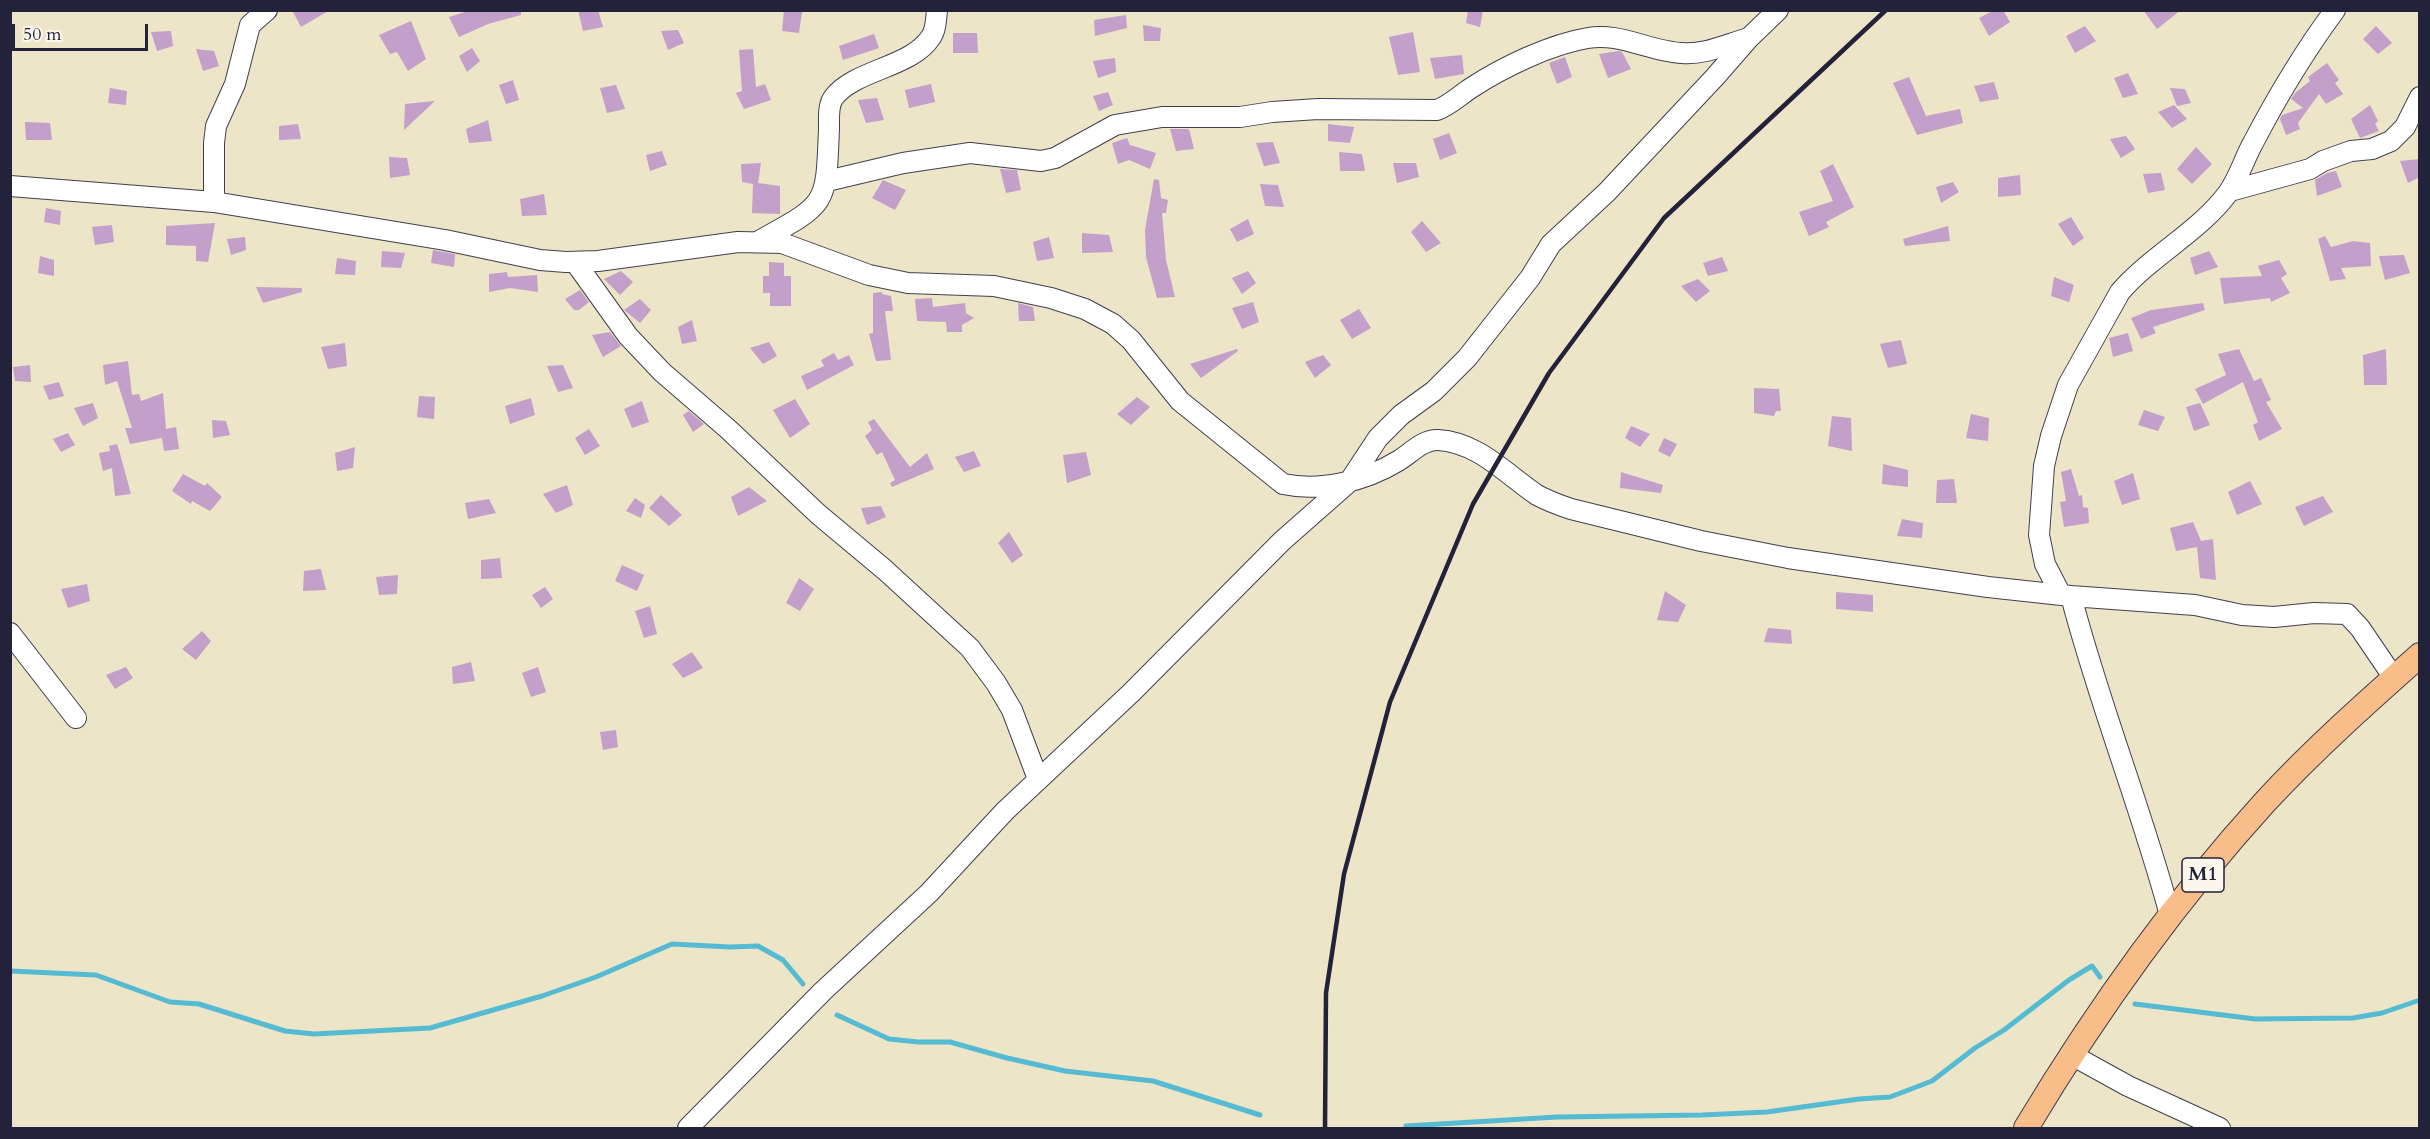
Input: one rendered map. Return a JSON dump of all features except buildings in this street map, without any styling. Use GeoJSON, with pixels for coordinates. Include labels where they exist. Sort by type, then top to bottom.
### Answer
{"type":"FeatureCollection","features":[{"type":"Feature","properties":{"kind":"main road","name":"M1"},"geometry":{"type":"LineString","coordinates":[[2026,1128],[2070,1054],[2170,915],[2266,802],[2420,654]]}},
{"type":"Feature","properties":{"kind":"street"},"geometry":{"type":"LineString","coordinates":[[214,202],[216,126],[235,84],[250,26],[267,10]]}},
{"type":"Feature","properties":{"kind":"street"},"geometry":{"type":"LineString","coordinates":[[759,242],[801,218],[815,207],[822,196],[827,181],[831,101],[840,89],[895,63],[922,47],[932,36],[937,10]]}},
{"type":"Feature","properties":{"kind":"street"},"geometry":{"type":"LineString","coordinates":[[688,1128],[823,991],[928,893],[1005,811],[1131,693],[1282,541],[1348,482],[1378,438],[1401,415],[1434,391],[1467,358],[1530,278],[1551,244],[1607,192],[1749,38],[1778,10]]}},
{"type":"Feature","properties":{"kind":"street"},"geometry":{"type":"LineString","coordinates":[[2170,915],[2154,853],[2066,595],[2046,564],[2039,535],[2044,466],[2051,436],[2068,385],[2121,292],[2131,280],[2182,239],[2230,191],[2253,143],[2297,66],[2335,10]]}},
{"type":"Feature","properties":{"kind":"street"},"geometry":{"type":"LineString","coordinates":[[827,181],[903,163],[970,153],[1041,161],[1055,158],[1115,124],[1162,117],[1240,117],[1318,109],[1437,110],[1517,64],[1568,42],[1592,37],[1609,37],[1656,50],[1681,53],[1698,53],[1749,38]]}},
{"type":"Feature","properties":{"kind":"street"},"geometry":{"type":"LineString","coordinates":[[2230,191],[2310,169],[2323,161],[2351,151],[2372,149],[2391,141],[2405,127],[2420,97]]}},
{"type":"Feature","properties":{"kind":"street"},"geometry":{"type":"LineString","coordinates":[[10,186],[214,202],[445,240],[540,260],[598,261],[738,242],[782,243],[869,275],[908,283],[994,286],[1050,298],[1085,309],[1119,329],[1131,340],[1180,401],[1283,483],[1297,486],[1348,482],[1397,462],[1425,443],[1436,440],[1450,442],[1497,463],[1536,494],[1552,502],[1619,521],[1788,558],[1988,587],[2195,605],[2242,615],[2274,617],[2314,613],[2347,614],[2360,628],[2394,678]]}},
{"type":"Feature","properties":{"kind":"street"},"geometry":{"type":"LineString","coordinates":[[575,262],[628,336],[662,372],[728,429],[818,514],[885,570],[969,648],[996,683],[1012,710],[1038,779]]}},
{"type":"Feature","properties":{"kind":"street"},"geometry":{"type":"LineString","coordinates":[[10,633],[76,718]]}},
{"type":"Feature","properties":{"kind":"street"},"geometry":{"type":"LineString","coordinates":[[2070,1054],[2128,1086],[2220,1128]]}},
{"type":"Feature","properties":{"kind":"waterway"},"geometry":{"type":"LineString","coordinates":[[10,971],[96,975],[170,1002],[199,1004],[285,1031],[314,1034],[430,1028],[542,996],[596,977],[672,944],[758,946],[783,960],[803,984]]}},
{"type":"Feature","properties":{"kind":"waterway"},"geometry":{"type":"LineString","coordinates":[[1406,1126],[1557,1117],[1767,1112],[1890,1097],[1932,1081],[2069,980],[2092,966],[2100,977]]}},
{"type":"Feature","properties":{"kind":"waterway"},"geometry":{"type":"LineString","coordinates":[[2135,1004],[2255,1019],[2353,1018],[2382,1013],[2420,1000]]}},
{"type":"Feature","properties":{"kind":"waterway"},"geometry":{"type":"LineString","coordinates":[[837,1015],[889,1039],[950,1042],[1065,1071],[1153,1081],[1260,1115]]}},
{"type":"Feature","properties":{"kind":"railway"},"geometry":{"type":"LineString","coordinates":[[1325,1128],[1326,993],[1344,874],[1390,702],[1473,504],[1549,373],[1664,218],[1886,10]]}}]}
